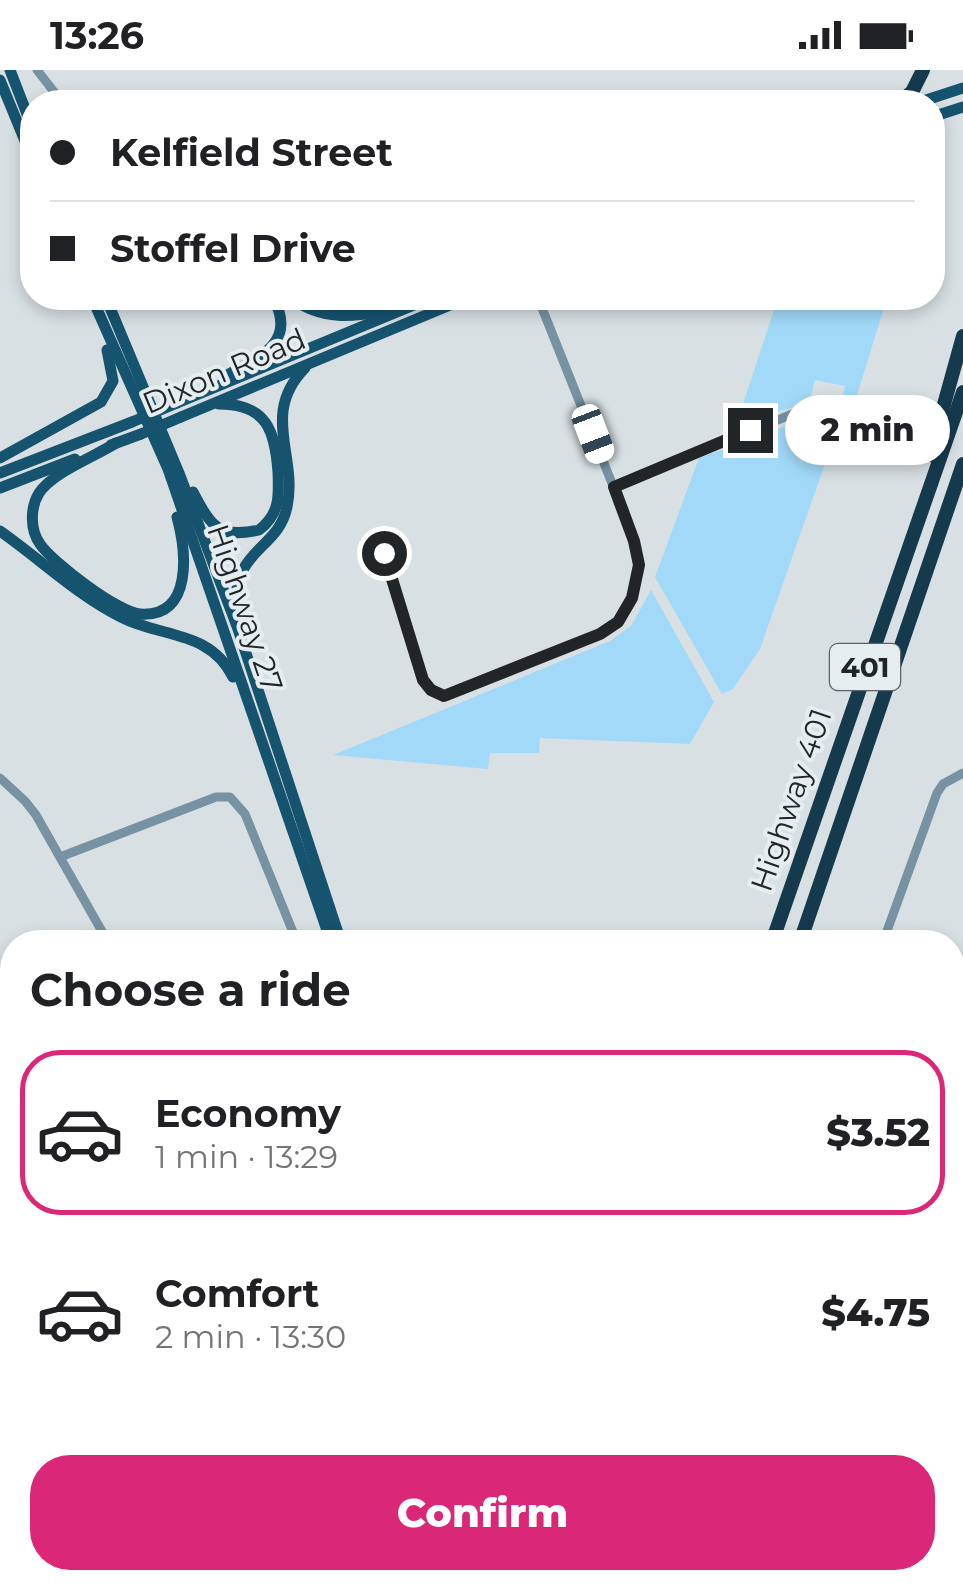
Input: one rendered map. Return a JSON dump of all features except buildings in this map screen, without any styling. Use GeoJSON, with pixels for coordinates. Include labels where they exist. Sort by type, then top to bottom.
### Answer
{"type":"FeatureCollection","features":[{"type":"Feature","properties":{"kind":"highway"},"geometry":{"type":"LineString","coordinates":[[900,566],[963,336]]}},
{"type":"Feature","properties":{"kind":"highway","name":"Highway 401"},"geometry":{"type":"LineString","coordinates":[[776,930],[963,392]]}},
{"type":"Feature","properties":{"kind":"highway","name":"Highway 401"},"geometry":{"type":"LineString","coordinates":[[804,930],[963,464]]}},
{"type":"Feature","properties":{"kind":"main road"},"geometry":{"type":"LineString","coordinates":[[10,70],[20,96]]}},
{"type":"Feature","properties":{"kind":"main road"},"geometry":{"type":"LineString","coordinates":[[0,80],[20,128]]}},
{"type":"Feature","properties":{"kind":"main road"},"geometry":{"type":"LineString","coordinates":[[0,101],[15,116]]}},
{"type":"Feature","properties":{"kind":"main road","name":"Highway 27"},"geometry":{"type":"LineString","coordinates":[[111,310],[238,629],[337,930]]}},
{"type":"Feature","properties":{"kind":"main road"},"geometry":{"type":"LineString","coordinates":[[117,310],[124,340]]}},
{"type":"Feature","properties":{"kind":"main road"},"geometry":{"type":"LineString","coordinates":[[194,396],[256,360],[276,342],[281,323],[277,310]]}},
{"type":"Feature","properties":{"kind":"main road"},"geometry":{"type":"LineString","coordinates":[[310,310],[338,318],[387,310]]}},
{"type":"Feature","properties":{"kind":"main road","name":"Dixon Road"},"geometry":{"type":"LineString","coordinates":[[0,488],[311,362],[405,310]]}},
{"type":"Feature","properties":{"kind":"main road","name":"Dixon Road"},"geometry":{"type":"LineString","coordinates":[[0,473],[194,396],[431,310]]}},
{"type":"Feature","properties":{"kind":"main road"},"geometry":{"type":"LineString","coordinates":[[0,458],[107,396],[113,374],[98,312]]}},
{"type":"Feature","properties":{"kind":"main road","name":"Highway 27"},"geometry":{"type":"LineString","coordinates":[[98,312],[173,471],[328,930]]}},
{"type":"Feature","properties":{"kind":"main road"},"geometry":{"type":"LineString","coordinates":[[238,629],[236,594],[240,572],[279,524],[288,503],[282,415],[285,395],[289,385],[311,362]]}},
{"type":"Feature","properties":{"kind":"main road"},"geometry":{"type":"LineString","coordinates":[[173,471],[208,520],[229,533],[259,530],[276,510],[280,497],[276,446],[269,426],[242,406],[210,405]]}},
{"type":"Feature","properties":{"kind":"main road"},"geometry":{"type":"LineString","coordinates":[[116,444],[52,478],[34,504],[33,529],[46,551],[110,603],[136,614],[148,614],[169,604],[185,569],[185,546],[170,494],[173,471]]}},
{"type":"Feature","properties":{"kind":"main road"},"geometry":{"type":"LineString","coordinates":[[0,532],[122,618],[211,648],[227,664],[249,702]]}},
{"type":"Feature","properties":{"kind":"street"},"geometry":{"type":"LineString","coordinates":[[37,70],[53,90]]}},
{"type":"Feature","properties":{"kind":"street"},"geometry":{"type":"LineString","coordinates":[[380,541],[423,680],[431,690],[444,696],[600,634],[618,622],[632,598],[639,565],[634,541],[543,310]]}},
{"type":"Feature","properties":{"kind":"street"},"geometry":{"type":"LineString","coordinates":[[614,487],[807,408],[817,406],[851,415]]}},
{"type":"Feature","properties":{"kind":"street"},"geometry":{"type":"LineString","coordinates":[[886,930],[937,793],[942,784],[963,773]]}},
{"type":"Feature","properties":{"kind":"street"},"geometry":{"type":"LineString","coordinates":[[0,778],[26,801],[101,930]]}},
{"type":"Feature","properties":{"kind":"street"},"geometry":{"type":"LineString","coordinates":[[60,856],[216,798],[230,797],[245,814],[292,930]]}},
{"type":"Feature","properties":{"kind":"shaded area"},"geometry":{"type":"Polygon","coordinates":[[[774,310],[883,310],[853,408],[841,404],[845,386],[815,380],[809,403],[737,422],[774,310]]]}},
{"type":"Feature","properties":{"kind":"shaded area"},"geometry":{"type":"Polygon","coordinates":[[[819,414],[840,421],[760,649],[733,689],[722,694],[655,577],[699,458],[819,414]]]}},
{"type":"Feature","properties":{"kind":"shaded area"},"geometry":{"type":"Polygon","coordinates":[[[651,590],[714,702],[690,744],[540,738],[539,753],[490,753],[488,769],[333,755],[610,641],[631,626],[651,590]]]}},
{"type":"Feature","properties":{"kind":"route"},"geometry":{"type":"LineString","coordinates":[[384,553],[423,680],[436,694],[444,696],[610,629],[632,598],[639,565],[614,487],[750,430]]}}]}
